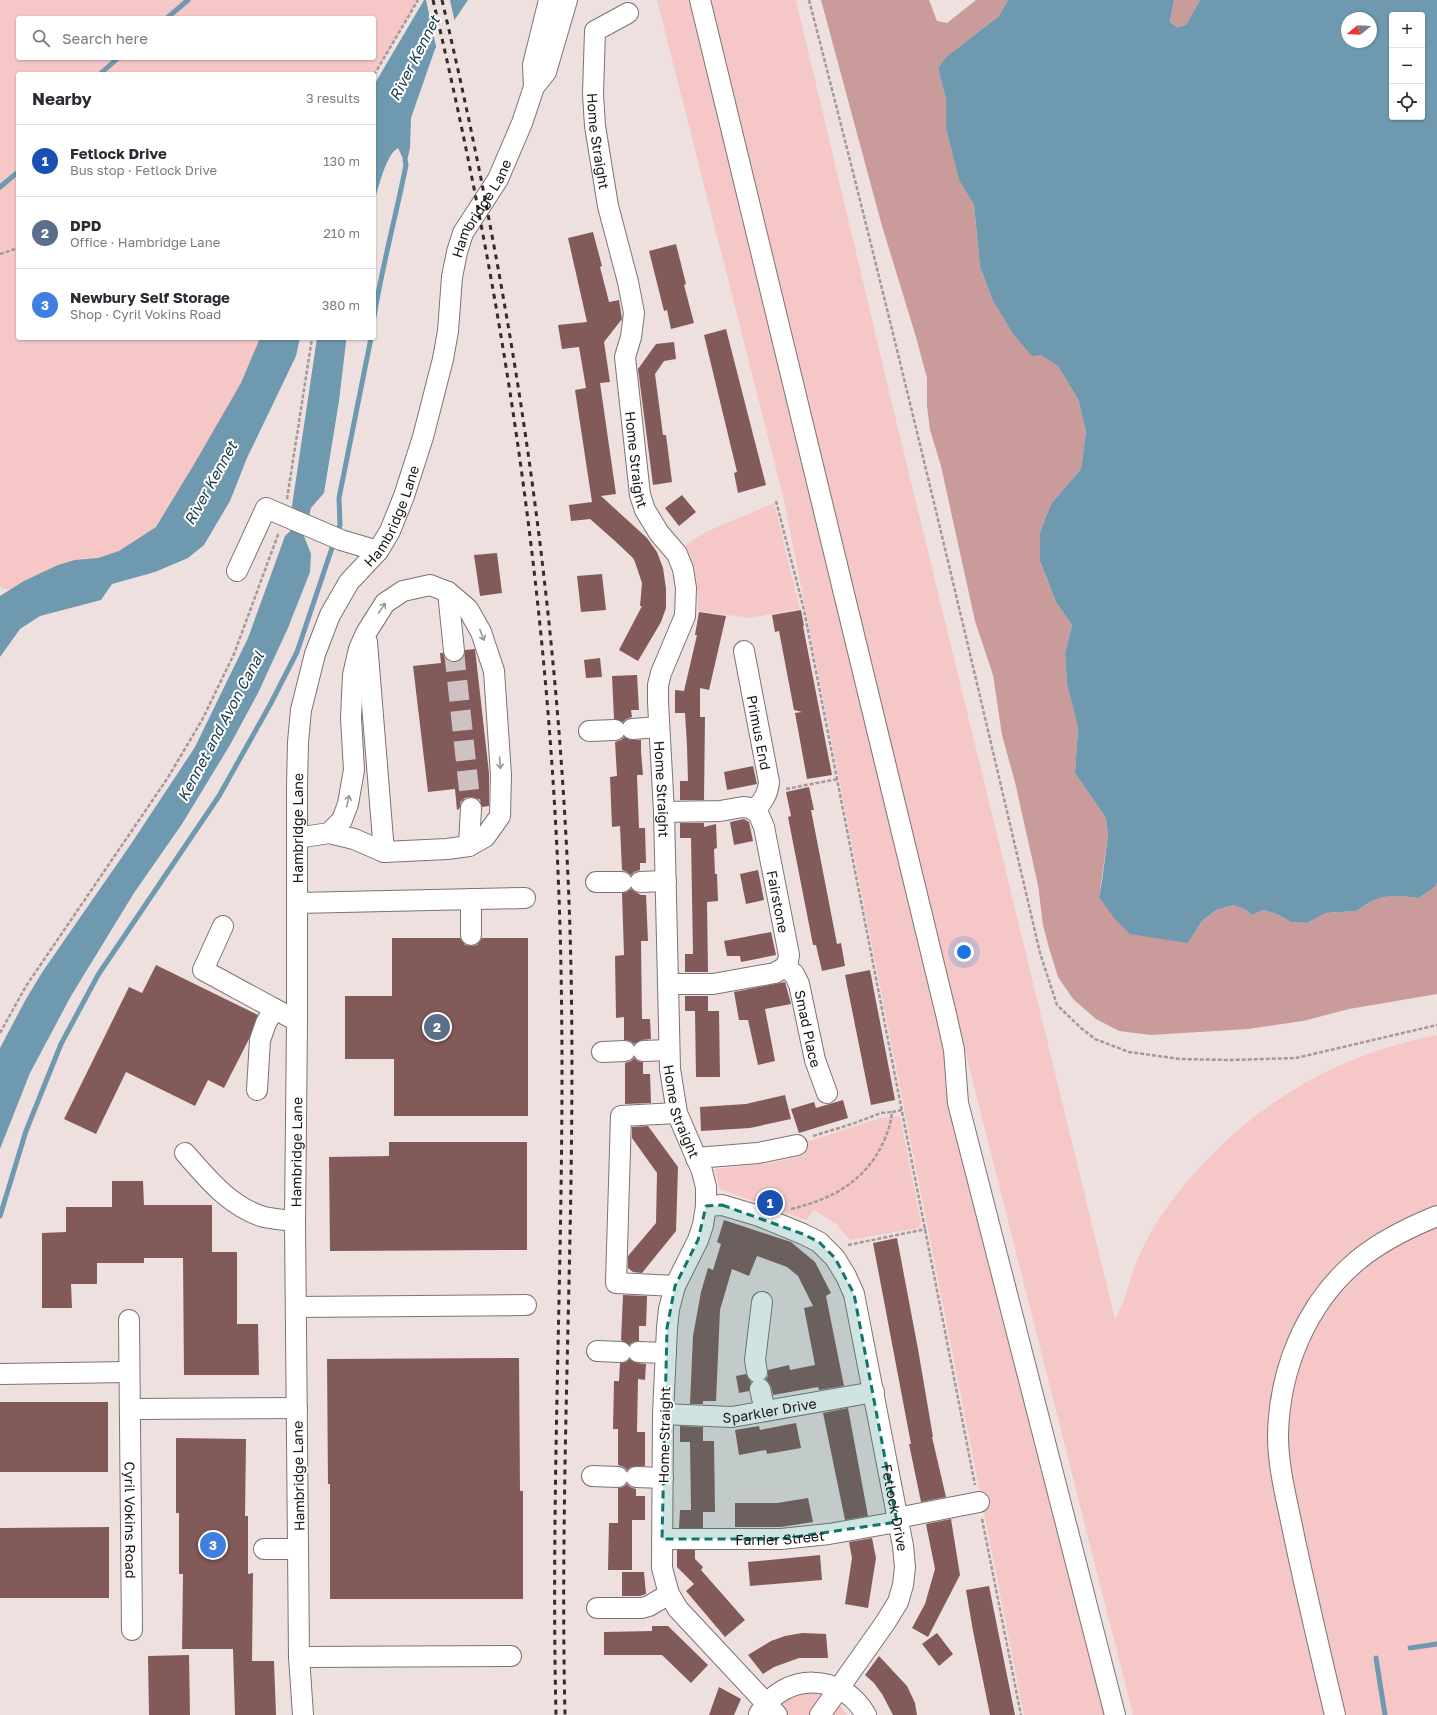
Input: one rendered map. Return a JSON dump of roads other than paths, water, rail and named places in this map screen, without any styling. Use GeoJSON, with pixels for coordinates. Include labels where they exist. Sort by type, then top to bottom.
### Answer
{"type":"FeatureCollection","features":[{"type":"Feature","properties":{"kind":"street"},"geometry":{"type":"LineString","coordinates":[[534,87],[533,65],[549,0]]}},
{"type":"Feature","properties":{"kind":"street","name":"Hambridge Lane"},"geometry":{"type":"LineString","coordinates":[[303,1715],[299,1657],[295,1221],[298,742],[301,710],[315,654],[338,600],[349,582],[378,551],[390,531],[404,496],[423,437],[443,359],[448,331],[452,277],[457,252],[463,234],[498,179],[522,123],[534,87],[546,72],[567,0]]}},
{"type":"Feature","properties":{"kind":"street"},"geometry":{"type":"LineString","coordinates":[[700,0],[946,1014],[954,1050],[958,1103],[1115,1715]]}},
{"type":"Feature","properties":{"kind":"street","name":"Home Straight"},"geometry":{"type":"LineString","coordinates":[[628,13],[595,31],[593,94],[595,126],[608,206],[628,282],[634,313],[631,337],[625,357],[640,494],[645,510],[659,532],[677,554],[683,570],[686,588],[685,616],[661,673],[658,685],[664,812],[669,1050],[670,1069],[678,1113],[706,1187],[706,1206],[703,1224],[698,1240],[675,1286],[669,1309],[663,1414],[662,1568],[670,1594],[678,1609],[767,1711]]}},
{"type":"Feature","properties":{"kind":"street"},"geometry":{"type":"LineString","coordinates":[[237,571],[266,508],[311,527],[378,551]]}},
{"type":"Feature","properties":{"kind":"street"},"geometry":{"type":"LineString","coordinates":[[297,838],[329,833],[354,839],[384,852],[447,850],[469,846],[485,836],[500,816],[501,775],[494,671],[481,632],[468,609],[448,592],[430,585],[403,591],[385,603],[366,633],[359,649],[353,675],[351,718],[354,770],[348,804],[342,820],[329,833]]}},
{"type":"Feature","properties":{"kind":"street"},"geometry":{"type":"LineString","coordinates":[[448,592],[454,651]]}},
{"type":"Feature","properties":{"kind":"street"},"geometry":{"type":"LineString","coordinates":[[366,633],[384,852]]}},
{"type":"Feature","properties":{"kind":"street","name":"Primus End"},"geometry":{"type":"LineString","coordinates":[[744,651],[768,775],[768,789],[763,801],[755,810]]}},
{"type":"Feature","properties":{"kind":"street"},"geometry":{"type":"LineString","coordinates":[[589,731],[659,727]]}},
{"type":"Feature","properties":{"kind":"street"},"geometry":{"type":"LineString","coordinates":[[664,812],[720,811],[743,807],[755,810]]}},
{"type":"Feature","properties":{"kind":"street"},"geometry":{"type":"LineString","coordinates":[[469,846],[471,808]]}},
{"type":"Feature","properties":{"kind":"street","name":"Fairstone"},"geometry":{"type":"LineString","coordinates":[[755,810],[758,813],[764,827],[789,955],[788,962],[785,967]]}},
{"type":"Feature","properties":{"kind":"street"},"geometry":{"type":"LineString","coordinates":[[596,882],[666,881]]}},
{"type":"Feature","properties":{"kind":"street"},"geometry":{"type":"LineString","coordinates":[[297,903],[525,898]]}},
{"type":"Feature","properties":{"kind":"street"},"geometry":{"type":"LineString","coordinates":[[471,935],[472,899]]}},
{"type":"Feature","properties":{"kind":"street"},"geometry":{"type":"LineString","coordinates":[[223,926],[203,970],[297,1021]]}},
{"type":"Feature","properties":{"kind":"street"},"geometry":{"type":"LineString","coordinates":[[668,984],[713,984],[729,982],[775,973],[785,967]]}},
{"type":"Feature","properties":{"kind":"street","name":"Smad Place"},"geometry":{"type":"LineString","coordinates":[[785,967],[794,974],[799,984],[815,1060],[827,1093]]}},
{"type":"Feature","properties":{"kind":"street"},"geometry":{"type":"LineString","coordinates":[[257,1090],[260,1040],[266,1023],[274,1008]]}},
{"type":"Feature","properties":{"kind":"street"},"geometry":{"type":"LineString","coordinates":[[602,1052],[669,1050]]}},
{"type":"Feature","properties":{"kind":"street"},"geometry":{"type":"LineString","coordinates":[[675,1286],[616,1283],[621,1116],[678,1113]]}},
{"type":"Feature","properties":{"kind":"street"},"geometry":{"type":"LineString","coordinates":[[696,1158],[758,1153],[797,1145]]}},
{"type":"Feature","properties":{"kind":"street"},"geometry":{"type":"LineString","coordinates":[[185,1153],[217,1189],[238,1204],[262,1216],[295,1221]]}},
{"type":"Feature","properties":{"kind":"street","name":"Fetlock Drive"},"geometry":{"type":"LineString","coordinates":[[706,1206],[722,1205],[759,1216],[819,1242],[834,1258],[846,1276],[854,1294],[874,1392],[905,1567],[903,1584],[898,1602],[885,1623],[820,1715]]}},
{"type":"Feature","properties":{"kind":"street"},"geometry":{"type":"LineString","coordinates":[[1335,1715],[1303,1578],[1282,1477],[1278,1438],[1280,1408],[1285,1382],[1296,1345],[1307,1322],[1324,1295],[1341,1275],[1358,1259],[1381,1244],[1404,1231],[1437,1216]]}},
{"type":"Feature","properties":{"kind":"street"},"geometry":{"type":"LineString","coordinates":[[762,1302],[755,1360],[765,1411]]}},
{"type":"Feature","properties":{"kind":"street"},"geometry":{"type":"LineString","coordinates":[[296,1307],[526,1305]]}},
{"type":"Feature","properties":{"kind":"street","name":"Cyril Vokins Road"},"geometry":{"type":"LineString","coordinates":[[129,1320],[132,1630]]}},
{"type":"Feature","properties":{"kind":"street"},"geometry":{"type":"LineString","coordinates":[[597,1351],[666,1353]]}},
{"type":"Feature","properties":{"kind":"street"},"geometry":{"type":"LineString","coordinates":[[1,1374],[129,1372]]}},
{"type":"Feature","properties":{"kind":"street","name":"Sparkler Drive"},"geometry":{"type":"LineString","coordinates":[[663,1414],[732,1417],[874,1392]]}},
{"type":"Feature","properties":{"kind":"street"},"geometry":{"type":"LineString","coordinates":[[130,1409],[297,1408]]}},
{"type":"Feature","properties":{"kind":"street"},"geometry":{"type":"LineString","coordinates":[[592,1476],[663,1478]]}},
{"type":"Feature","properties":{"kind":"street","name":"Farrier Street"},"geometry":{"type":"LineString","coordinates":[[662,1540],[781,1539],[829,1534],[979,1502]]}},
{"type":"Feature","properties":{"kind":"street"},"geometry":{"type":"LineString","coordinates":[[264,1549],[298,1549]]}},
{"type":"Feature","properties":{"kind":"street"},"geometry":{"type":"LineString","coordinates":[[597,1608],[642,1608],[649,1606],[670,1594]]}},
{"type":"Feature","properties":{"kind":"street"},"geometry":{"type":"LineString","coordinates":[[299,1657],[511,1656]]}},
{"type":"Feature","properties":{"kind":"street"},"geometry":{"type":"LineString","coordinates":[[767,1711],[786,1687],[803,1682],[822,1682],[847,1694],[862,1707],[866,1715]]}},
{"type":"Feature","properties":{"kind":"water","name":"River Kennet"},"geometry":{"type":"Polygon","coordinates":[[[424,0],[468,0],[435,49],[411,118],[410,148],[406,165],[398,148],[386,164],[376,195],[376,82],[424,0]]]}},
{"type":"Feature","properties":{"kind":"water"},"geometry":{"type":"Polygon","coordinates":[[[1008,0],[1174,0],[1170,22],[1177,27],[1186,25],[1200,0],[1437,0],[1437,883],[1434,888],[1418,898],[1403,896],[1382,897],[1370,902],[1356,911],[1326,913],[1307,923],[1291,922],[1277,914],[1263,910],[1252,915],[1246,910],[1234,905],[1216,910],[1202,921],[1188,943],[1130,934],[1114,918],[1099,897],[1108,835],[1106,818],[1075,773],[1078,728],[1067,684],[1065,653],[1072,625],[1056,602],[1040,561],[1040,532],[1051,504],[1081,469],[1086,432],[1078,399],[1058,366],[1041,355],[1032,356],[1013,334],[993,301],[980,267],[974,205],[959,180],[946,129],[946,99],[938,68],[946,57],[999,16],[1008,0]]]}},
{"type":"Feature","properties":{"kind":"water","name":"River Kennet"},"geometry":{"type":"Polygon","coordinates":[[[259,340],[300,340],[296,356],[247,458],[230,501],[204,545],[188,558],[155,572],[112,584],[101,600],[40,616],[20,629],[0,657],[0,596],[24,581],[58,565],[75,560],[98,558],[119,551],[156,527],[241,383],[259,340]]]}},
{"type":"Feature","properties":{"kind":"water","name":"Kennet and Avon Canal"},"geometry":{"type":"Polygon","coordinates":[[[317,340],[346,340],[339,401],[324,493],[311,508],[304,536],[311,554],[310,572],[288,628],[258,693],[230,745],[182,824],[134,893],[71,996],[30,1073],[0,1149],[0,1048],[43,971],[131,844],[195,747],[248,638],[285,536],[292,529],[296,520],[292,506],[317,340]]]}},
{"type":"Feature","properties":{"kind":"waterway"},"geometry":{"type":"LineString","coordinates":[[169,16],[188,0]]}},
{"type":"Feature","properties":{"kind":"waterway"},"geometry":{"type":"LineString","coordinates":[[102,72],[116,60]]}},
{"type":"Feature","properties":{"kind":"waterway"},"geometry":{"type":"LineString","coordinates":[[376,306],[406,165],[405,160]]}},
{"type":"Feature","properties":{"kind":"waterway"},"geometry":{"type":"LineString","coordinates":[[0,187],[16,174]]}},
{"type":"Feature","properties":{"kind":"waterway"},"geometry":{"type":"LineString","coordinates":[[337,535],[340,525],[339,498],[371,340]]}},
{"type":"Feature","properties":{"kind":"waterway"},"geometry":{"type":"LineString","coordinates":[[0,1216],[26,1131],[61,1044],[98,975],[219,796],[271,703],[297,652],[334,542]]}},
{"type":"Feature","properties":{"kind":"waterway"},"geometry":{"type":"LineString","coordinates":[[1410,1648],[1437,1644]]}},
{"type":"Feature","properties":{"kind":"waterway"},"geometry":{"type":"LineString","coordinates":[[1376,1658],[1385,1715]]}},
{"type":"Feature","properties":{"kind":"tunnel"},"geometry":{"type":"LineString","coordinates":[[454,651],[471,808]]}},
{"type":"Feature","properties":{"kind":"railway"},"geometry":{"type":"LineString","coordinates":[[433,0],[460,119],[484,239],[505,360],[523,481],[538,603],[549,725],[557,847],[562,1062],[555,1528],[556,1715]]}},
{"type":"Feature","properties":{"kind":"railway"},"geometry":{"type":"LineString","coordinates":[[442,0],[469,120],[493,240],[514,360],[532,482],[547,603],[567,847],[572,1062],[570,1249],[564,1528],[565,1715]]}},
{"type":"Feature","properties":{"kind":"place","name":"DPD"},"geometry":{"type":"Point","coordinates":[437,1027]}},
{"type":"Feature","properties":{"kind":"place","name":"Fetlock Drive"},"geometry":{"type":"Point","coordinates":[770,1203]}},
{"type":"Feature","properties":{"kind":"place","name":"Newbury Self Storage"},"geometry":{"type":"Point","coordinates":[213,1545]}}]}
